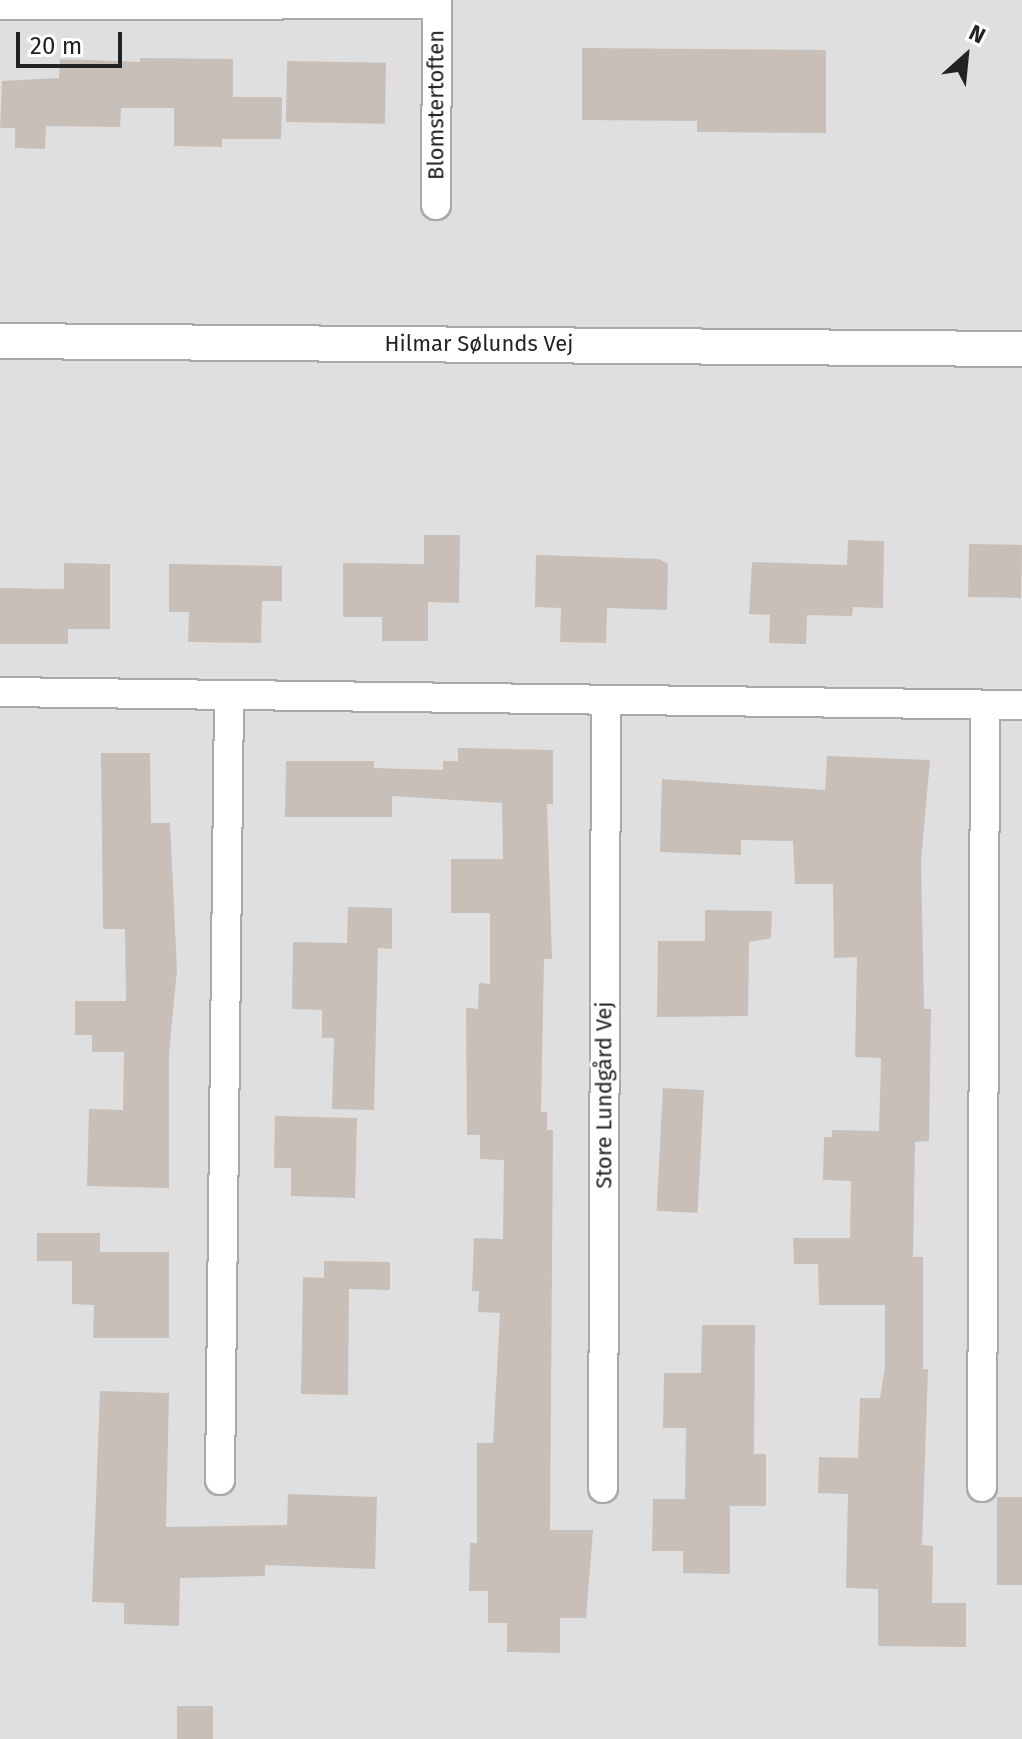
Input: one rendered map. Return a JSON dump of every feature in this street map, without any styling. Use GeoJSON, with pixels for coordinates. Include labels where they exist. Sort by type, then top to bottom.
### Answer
{"type":"FeatureCollection","features":[{"type":"Feature","properties":{"kind":"street","name":"Blomstertoften"},"geometry":{"type":"LineString","coordinates":[[0,5],[437,2],[436,205]]}},
{"type":"Feature","properties":{"kind":"street","name":"Hilmar Sølunds Vej"},"geometry":{"type":"LineString","coordinates":[[0,341],[958,346],[1022,349]]}},
{"type":"Feature","properties":{"kind":"street","name":"Hilmar Sølunds Vej"},"geometry":{"type":"LineString","coordinates":[[958,346],[1022,341]]}},
{"type":"Feature","properties":{"kind":"street"},"geometry":{"type":"LineString","coordinates":[[0,692],[1022,705]]}},
{"type":"Feature","properties":{"kind":"street"},"geometry":{"type":"LineString","coordinates":[[220,1480],[229,695]]}},
{"type":"Feature","properties":{"kind":"street","name":"Store Lundgård Vej"},"geometry":{"type":"LineString","coordinates":[[603,1488],[606,701]]}},
{"type":"Feature","properties":{"kind":"street"},"geometry":{"type":"LineString","coordinates":[[982,1487],[985,705]]}},
{"type":"Feature","properties":{"kind":"shaded area"},"geometry":{"type":"Polygon","coordinates":[[[0,0],[1022,0],[1022,1739],[0,1739],[0,0]]]}},
{"type":"Feature","properties":{"kind":"building"},"geometry":{"type":"Polygon","coordinates":[[[582,48],[826,50],[826,133],[697,132],[697,121],[582,120],[582,48]]]}},
{"type":"Feature","properties":{"kind":"building"},"geometry":{"type":"Polygon","coordinates":[[[140,58],[233,59],[233,97],[282,97],[281,139],[222,139],[222,147],[174,146],[174,108],[121,108],[120,127],[46,126],[45,149],[15,148],[15,128],[0,128],[2,81],[59,78],[60,59],[140,62],[140,58]]]}},
{"type":"Feature","properties":{"kind":"building"},"geometry":{"type":"Polygon","coordinates":[[[287,61],[386,63],[385,124],[286,122],[287,61]]]}},
{"type":"Feature","properties":{"kind":"building"},"geometry":{"type":"Polygon","coordinates":[[[424,535],[460,535],[459,603],[428,602],[428,641],[382,641],[382,617],[343,617],[343,563],[424,564],[424,535]]]}},
{"type":"Feature","properties":{"kind":"building"},"geometry":{"type":"Polygon","coordinates":[[[848,540],[884,541],[883,608],[853,607],[852,616],[807,615],[806,644],[769,643],[770,615],[749,614],[752,562],[847,565],[848,540]]]}},
{"type":"Feature","properties":{"kind":"building"},"geometry":{"type":"Polygon","coordinates":[[[969,544],[1022,545],[1021,598],[968,597],[969,544]]]}},
{"type":"Feature","properties":{"kind":"building"},"geometry":{"type":"Polygon","coordinates":[[[536,555],[659,559],[668,564],[667,610],[607,608],[606,643],[560,642],[561,608],[535,607],[536,555]]]}},
{"type":"Feature","properties":{"kind":"building"},"geometry":{"type":"Polygon","coordinates":[[[64,563],[110,564],[110,629],[68,629],[68,644],[0,644],[0,588],[64,589],[64,563]]]}},
{"type":"Feature","properties":{"kind":"building"},"geometry":{"type":"Polygon","coordinates":[[[169,564],[282,566],[282,601],[262,601],[261,643],[188,642],[189,612],[169,612],[169,564]]]}},
{"type":"Feature","properties":{"kind":"building"},"geometry":{"type":"Polygon","coordinates":[[[458,748],[553,750],[553,804],[547,804],[552,959],[544,959],[541,1112],[547,1112],[547,1130],[553,1130],[550,1530],[593,1530],[586,1618],[560,1618],[560,1653],[507,1652],[507,1623],[488,1623],[488,1591],[469,1591],[470,1543],[477,1543],[477,1443],[493,1443],[500,1313],[478,1312],[479,1291],[472,1291],[474,1238],[503,1239],[504,1160],[480,1159],[480,1135],[467,1135],[466,1008],[478,1009],[479,983],[490,984],[490,913],[451,913],[451,859],[503,859],[502,803],[392,796],[392,817],[285,817],[286,761],[374,761],[374,768],[443,770],[443,761],[458,761],[458,748]]]}},
{"type":"Feature","properties":{"kind":"building"},"geometry":{"type":"Polygon","coordinates":[[[101,753],[150,753],[151,823],[170,823],[177,970],[169,1053],[169,1188],[87,1186],[89,1109],[123,1110],[124,1052],[92,1052],[92,1035],[75,1035],[75,1001],[126,1001],[125,929],[103,929],[101,753]]]}},
{"type":"Feature","properties":{"kind":"building"},"geometry":{"type":"Polygon","coordinates":[[[827,756],[930,760],[921,861],[924,1009],[931,1009],[929,1141],[915,1142],[913,1257],[923,1257],[923,1369],[928,1369],[922,1545],[933,1546],[932,1603],[966,1603],[966,1647],[878,1646],[878,1589],[846,1588],[848,1494],[818,1493],[819,1457],[858,1458],[860,1398],[880,1398],[885,1367],[885,1305],[819,1305],[818,1264],[794,1264],[793,1238],[850,1238],[851,1181],[823,1180],[824,1137],[832,1137],[832,1130],[879,1131],[881,1058],[855,1057],[857,957],[834,958],[833,884],[795,884],[793,841],[741,840],[741,855],[660,852],[662,779],[825,790],[827,756]]]}},
{"type":"Feature","properties":{"kind":"building"},"geometry":{"type":"Polygon","coordinates":[[[348,907],[392,908],[392,949],[378,948],[374,1110],[332,1109],[334,1038],[322,1038],[322,1010],[292,1009],[293,942],[347,943],[348,907]]]}},
{"type":"Feature","properties":{"kind":"building"},"geometry":{"type":"Polygon","coordinates":[[[705,910],[772,911],[771,938],[749,942],[748,1016],[657,1017],[658,941],[705,941],[705,910]]]}},
{"type":"Feature","properties":{"kind":"building"},"geometry":{"type":"Polygon","coordinates":[[[663,1088],[704,1090],[698,1213],[657,1211],[663,1088]]]}},
{"type":"Feature","properties":{"kind":"building"},"geometry":{"type":"Polygon","coordinates":[[[275,1116],[357,1118],[355,1198],[291,1196],[291,1168],[274,1168],[275,1116]]]}},
{"type":"Feature","properties":{"kind":"building"},"geometry":{"type":"Polygon","coordinates":[[[37,1233],[100,1233],[100,1252],[169,1252],[169,1338],[93,1338],[94,1305],[72,1304],[72,1261],[37,1261],[37,1233]]]}},
{"type":"Feature","properties":{"kind":"building"},"geometry":{"type":"Polygon","coordinates":[[[324,1261],[390,1262],[390,1290],[349,1289],[348,1395],[301,1394],[303,1277],[324,1278],[324,1261]]]}},
{"type":"Feature","properties":{"kind":"building"},"geometry":{"type":"Polygon","coordinates":[[[702,1325],[755,1325],[754,1454],[766,1454],[766,1506],[730,1506],[730,1574],[683,1573],[683,1551],[652,1551],[653,1499],[685,1499],[686,1428],[663,1428],[664,1373],[701,1373],[702,1325]]]}},
{"type":"Feature","properties":{"kind":"building"},"geometry":{"type":"Polygon","coordinates":[[[100,1391],[169,1393],[166,1527],[287,1525],[288,1494],[377,1497],[375,1569],[265,1565],[265,1576],[180,1578],[179,1626],[124,1624],[124,1603],[92,1602],[100,1391]]]}},
{"type":"Feature","properties":{"kind":"building"},"geometry":{"type":"Polygon","coordinates":[[[997,1497],[1022,1497],[1022,1585],[997,1585],[997,1497]]]}},
{"type":"Feature","properties":{"kind":"building"},"geometry":{"type":"Polygon","coordinates":[[[177,1706],[213,1706],[213,1739],[177,1739],[177,1706]]]}}]}
